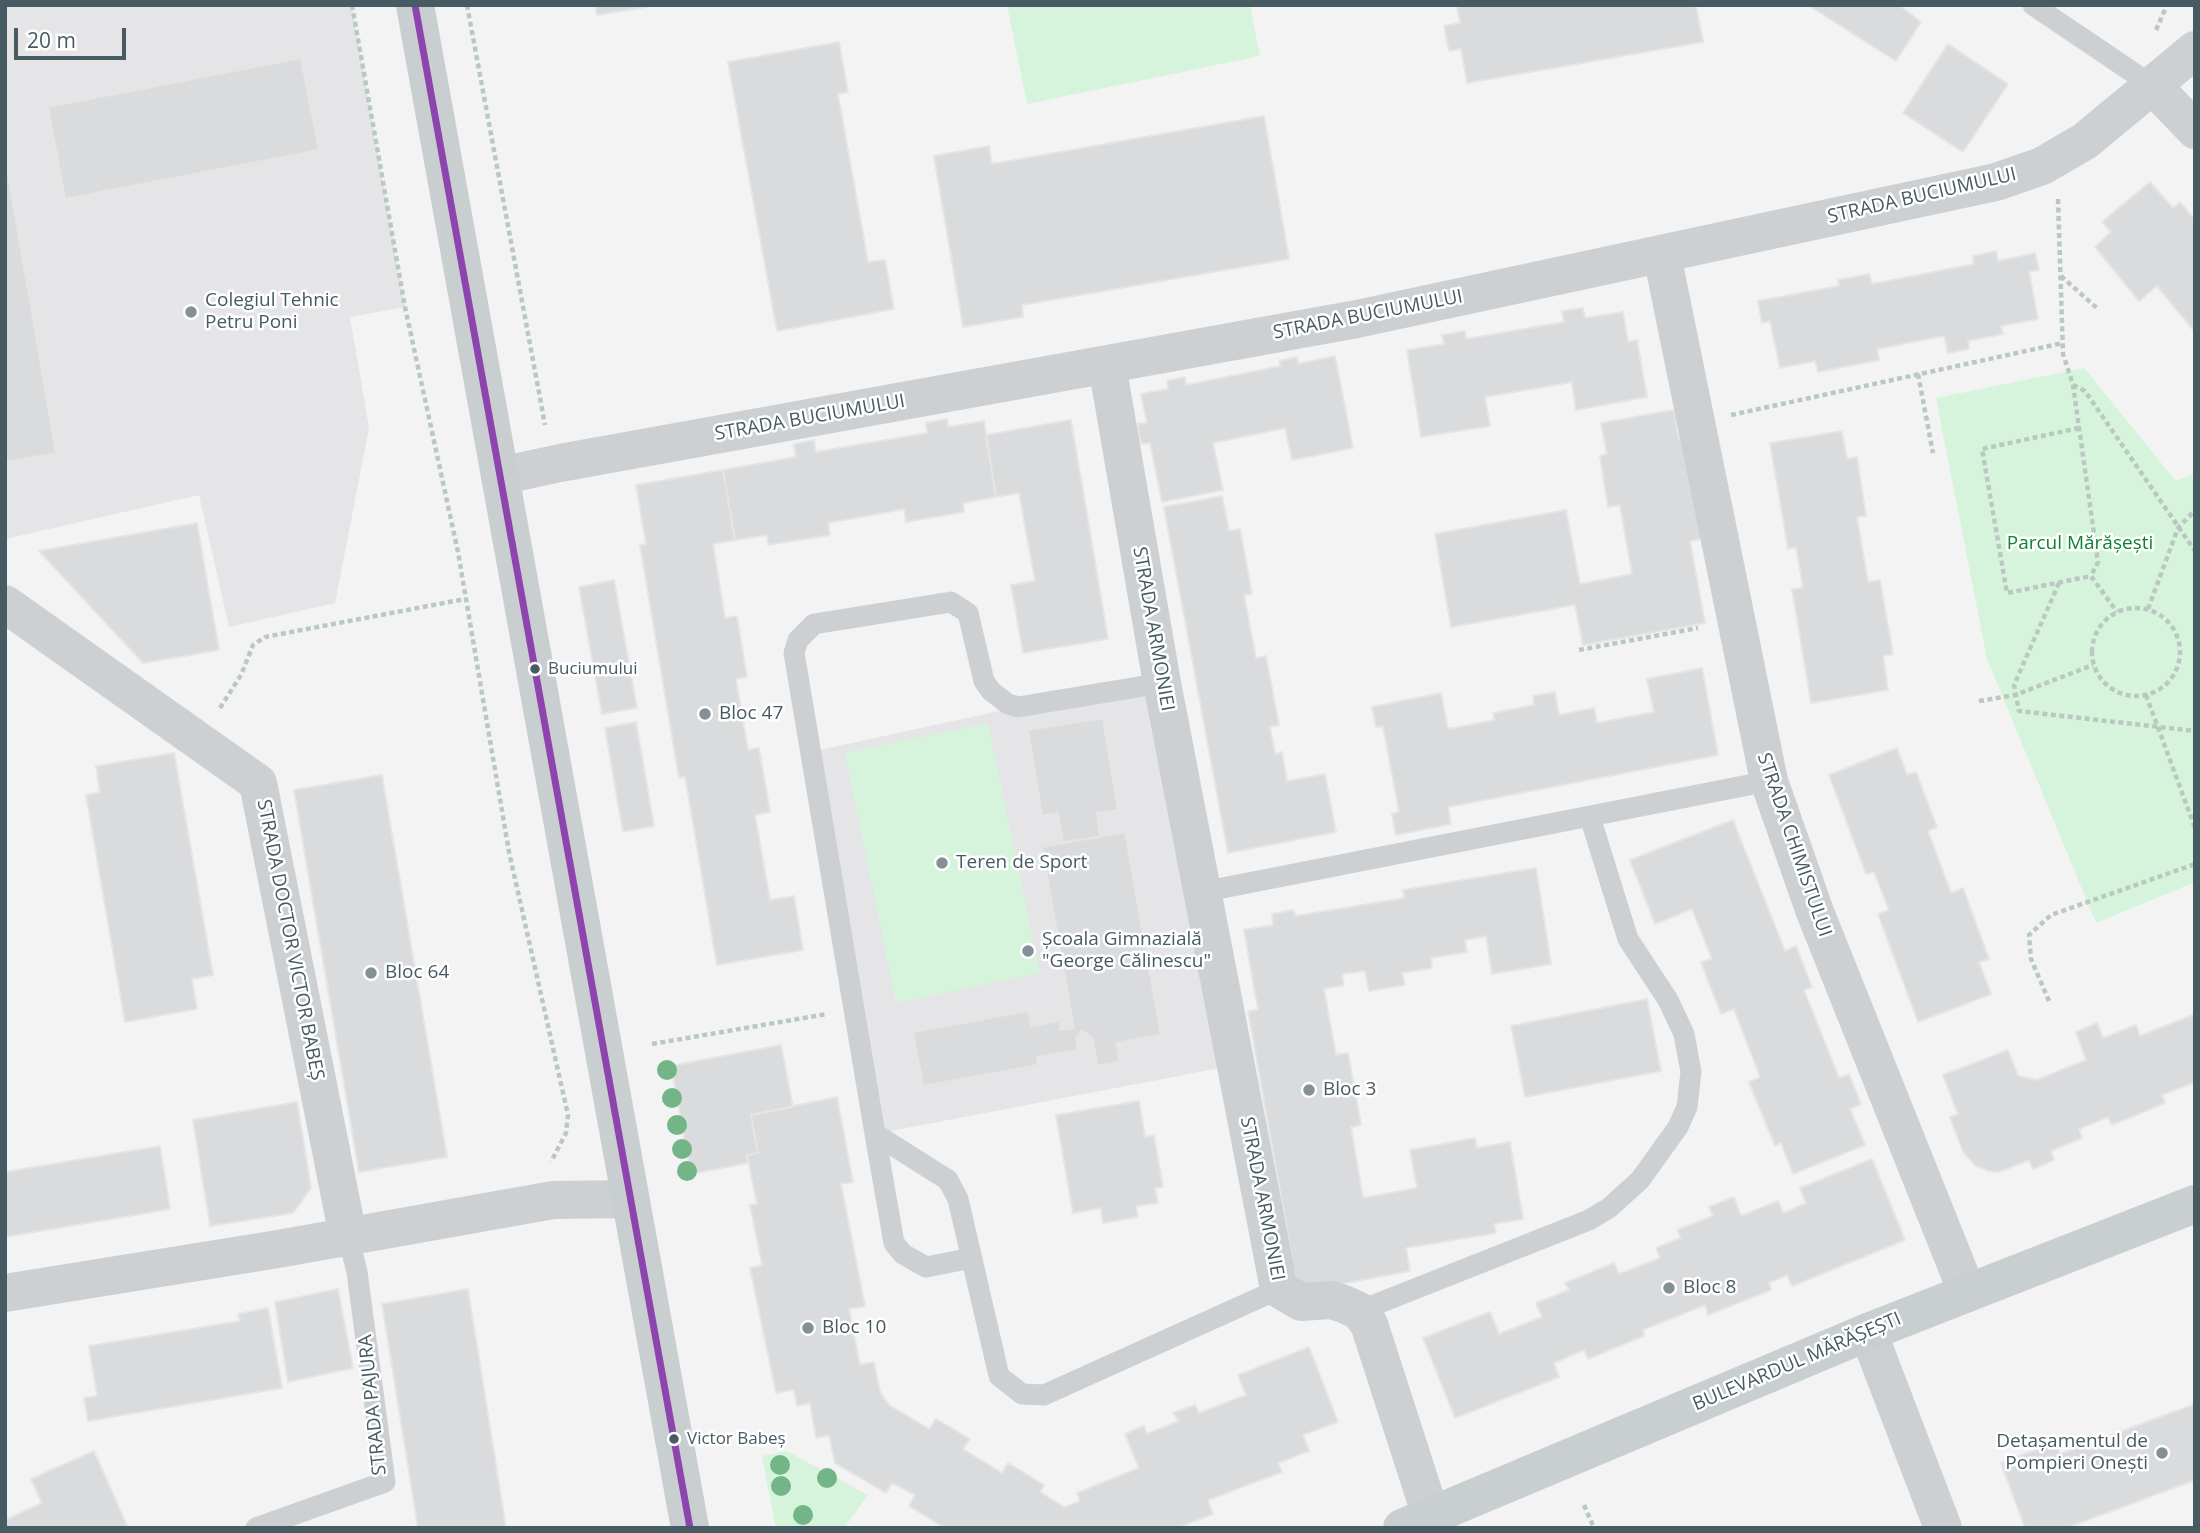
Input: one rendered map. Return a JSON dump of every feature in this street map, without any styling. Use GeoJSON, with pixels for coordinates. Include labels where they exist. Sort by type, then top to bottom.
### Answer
{"type":"FeatureCollection","features":[{"type":"Feature","properties":{"kind":"main road"},"geometry":{"type":"LineString","coordinates":[[415,5],[690,1528]]}},
{"type":"Feature","properties":{"kind":"main road","name":"BULEVARDUL MĂRĂȘEȘTI"},"geometry":{"type":"LineString","coordinates":[[1416,1522],[1868,1332],[2195,1204]]}},
{"type":"Feature","properties":{"kind":"street","name":"STRADA BUCIUMULUI"},"geometry":{"type":"LineString","coordinates":[[500,476],[1357,319],[1996,182],[2057,158],[2119,116],[2195,50]]}},
{"type":"Feature","properties":{"kind":"street"},"geometry":{"type":"LineString","coordinates":[[2153,86],[2195,130]]}},
{"type":"Feature","properties":{"kind":"street","name":"STRADA CHIMISTULUI"},"geometry":{"type":"LineString","coordinates":[[1662,255],[1769,781],[1815,912],[1967,1292]]}},
{"type":"Feature","properties":{"kind":"street","name":"STRADA ARMONIEI"},"geometry":{"type":"LineString","coordinates":[[1107,365],[1162,683],[1279,1289],[1301,1302],[1331,1300],[1359,1311]]}},
{"type":"Feature","properties":{"kind":"street","name":"STRADA DOCTOR VICTOR BABEȘ"},"geometry":{"type":"LineString","coordinates":[[5,604],[247,773],[260,789],[348,1236]]}},
{"type":"Feature","properties":{"kind":"street"},"geometry":{"type":"LineString","coordinates":[[5,1293],[553,1200],[630,1199]]}},
{"type":"Feature","properties":{"kind":"street"},"geometry":{"type":"LineString","coordinates":[[1359,1311],[1369,1324],[1416,1522]]}},
{"type":"Feature","properties":{"kind":"street"},"geometry":{"type":"LineString","coordinates":[[1868,1332],[1943,1528]]}},
{"type":"Feature","properties":{"kind":"lane"},"geometry":{"type":"LineString","coordinates":[[2034,5],[2153,86]]}},
{"type":"Feature","properties":{"kind":"lane"},"geometry":{"type":"LineString","coordinates":[[972,1258],[926,1267],[903,1254],[894,1243],[795,663],[798,640],[814,624],[951,602],[968,614],[984,681],[991,691],[1008,704],[1018,707],[1162,683]]}},
{"type":"Feature","properties":{"kind":"lane"},"geometry":{"type":"LineString","coordinates":[[1202,892],[1769,781]]}},
{"type":"Feature","properties":{"kind":"lane"},"geometry":{"type":"LineString","coordinates":[[1359,1311],[1589,1220],[1609,1209],[1640,1180],[1678,1127],[1687,1107],[1691,1072],[1684,1034],[1668,1000],[1628,939],[1590,817]]}},
{"type":"Feature","properties":{"kind":"lane"},"geometry":{"type":"LineString","coordinates":[[875,1134],[948,1180],[958,1199],[999,1376],[1014,1390],[1031,1396],[1044,1395],[1279,1289]]}},
{"type":"Feature","properties":{"kind":"lane","name":"STRADA PAJURA"},"geometry":{"type":"LineString","coordinates":[[256,1528],[385,1482],[357,1272],[348,1236]]}},
{"type":"Feature","properties":{"kind":"path"},"geometry":{"type":"LineString","coordinates":[[352,5],[405,307],[458,552],[509,852],[569,1115],[566,1133],[551,1160],[552,1167]]}},
{"type":"Feature","properties":{"kind":"path"},"geometry":{"type":"LineString","coordinates":[[467,5],[545,425]]}},
{"type":"Feature","properties":{"kind":"path"},"geometry":{"type":"LineString","coordinates":[[2057,158],[2063,343],[2073,385],[2098,562],[2091,576]]}},
{"type":"Feature","properties":{"kind":"path"},"geometry":{"type":"LineString","coordinates":[[2061,276],[2099,310]]}},
{"type":"Feature","properties":{"kind":"path"},"geometry":{"type":"LineString","coordinates":[[1696,423],[2063,343]]}},
{"type":"Feature","properties":{"kind":"path"},"geometry":{"type":"LineString","coordinates":[[1918,374],[1933,453]]}},
{"type":"Feature","properties":{"kind":"path"},"geometry":{"type":"LineString","coordinates":[[2073,385],[2085,391],[2195,551]]}},
{"type":"Feature","properties":{"kind":"path"},"geometry":{"type":"LineString","coordinates":[[2079,428],[1982,449],[2007,593],[2091,576]]}},
{"type":"Feature","properties":{"kind":"path"},"geometry":{"type":"LineString","coordinates":[[2148,609],[2178,528],[2195,510]]}},
{"type":"Feature","properties":{"kind":"path"},"geometry":{"type":"LineString","coordinates":[[2091,576],[2117,612]]}},
{"type":"Feature","properties":{"kind":"path"},"geometry":{"type":"LineString","coordinates":[[2059,583],[2014,685],[2019,711],[2195,731]]}},
{"type":"Feature","properties":{"kind":"path"},"geometry":{"type":"LineString","coordinates":[[200,740],[241,675],[253,645],[265,638],[465,599]]}},
{"type":"Feature","properties":{"kind":"path"},"geometry":{"type":"LineString","coordinates":[[2134,608],[2148,609],[2161,615],[2173,626],[2180,655],[2176,670],[2168,683],[2146,695],[2126,695],[2111,689],[2093,665],[2094,638],[2100,626],[2117,612],[2134,608]]}},
{"type":"Feature","properties":{"kind":"path"},"geometry":{"type":"LineString","coordinates":[[1579,650],[1736,621]]}},
{"type":"Feature","properties":{"kind":"path"},"geometry":{"type":"LineString","coordinates":[[1979,701],[2015,695],[2093,665]]}},
{"type":"Feature","properties":{"kind":"path"},"geometry":{"type":"LineString","coordinates":[[2146,695],[2195,828]]}},
{"type":"Feature","properties":{"kind":"path"},"geometry":{"type":"LineString","coordinates":[[2049,1001],[2031,959],[2029,935],[2052,915],[2195,864]]}},
{"type":"Feature","properties":{"kind":"path"},"geometry":{"type":"LineString","coordinates":[[652,1044],[853,1010]]}},
{"type":"Feature","properties":{"kind":"path"},"geometry":{"type":"LineString","coordinates":[[1584,1506],[1594,1528]]}},
{"type":"Feature","properties":{"kind":"shaded area","name":"Colegiul Tehnic Petru Poni"},"geometry":{"type":"Polygon","coordinates":[[[5,5],[352,5],[405,307],[350,317],[369,428],[335,603],[229,627],[199,495],[5,539],[5,5]]]}},
{"type":"Feature","properties":{"kind":"shaded area","name":"Școala Gimnazială \"George Călinescu\""},"geometry":{"type":"Polygon","coordinates":[[[1162,683],[1236,1065],[875,1134],[810,752],[1018,707],[1162,683]]]}},
{"type":"Feature","properties":{"kind":"green space"},"geometry":{"type":"Polygon","coordinates":[[[1007,5],[1250,5],[1260,56],[1027,104],[1007,5]]]}},
{"type":"Feature","properties":{"kind":"green space","name":"Parcul Mărășești"},"geometry":{"type":"Polygon","coordinates":[[[2084,368],[2176,481],[2195,473],[2195,882],[2096,923],[1987,659],[1936,398],[2084,368]]]}},
{"type":"Feature","properties":{"kind":"green space","name":"Teren de Sport"},"geometry":{"type":"Polygon","coordinates":[[[988,723],[1040,973],[896,1003],[845,753],[988,723]]]}},
{"type":"Feature","properties":{"kind":"green space"},"geometry":{"type":"Polygon","coordinates":[[[787,1451],[868,1495],[844,1528],[776,1528],[762,1456],[787,1451]]]}},
{"type":"Feature","properties":{"kind":"building"},"geometry":{"type":"Polygon","coordinates":[[[595,5],[658,5],[597,15],[595,5]]]}},
{"type":"Feature","properties":{"kind":"building"},"geometry":{"type":"Polygon","coordinates":[[[1457,5],[1696,5],[1703,42],[1467,83],[1461,49],[1449,51],[1444,26],[1460,23],[1457,5]]]}},
{"type":"Feature","properties":{"kind":"building"},"geometry":{"type":"Polygon","coordinates":[[[1808,5],[1899,5],[1921,22],[1896,61],[1808,5]]]}},
{"type":"Feature","properties":{"kind":"building"},"geometry":{"type":"Polygon","coordinates":[[[839,42],[848,92],[838,94],[868,262],[885,260],[894,309],[777,331],[728,62],[839,42]]]}},
{"type":"Feature","properties":{"kind":"building"},"geometry":{"type":"Polygon","coordinates":[[[1948,44],[2008,84],[1963,152],[1903,113],[1948,44]]]}},
{"type":"Feature","properties":{"kind":"building"},"geometry":{"type":"Polygon","coordinates":[[[301,58],[319,150],[65,199],[48,107],[301,58]]]}},
{"type":"Feature","properties":{"kind":"building"},"geometry":{"type":"Polygon","coordinates":[[[1264,116],[1289,259],[1022,305],[1023,317],[963,327],[934,156],[989,146],[992,164],[1264,116]]]}},
{"type":"Feature","properties":{"kind":"building"},"geometry":{"type":"Polygon","coordinates":[[[5,156],[56,453],[5,462],[5,156]]]}},
{"type":"Feature","properties":{"kind":"building"},"geometry":{"type":"Polygon","coordinates":[[[2150,182],[2173,208],[2180,202],[2195,220],[2195,332],[2157,286],[2139,301],[2095,247],[2111,232],[2102,222],[2150,182]]]}},
{"type":"Feature","properties":{"kind":"building"},"geometry":{"type":"Polygon","coordinates":[[[1996,251],[1998,261],[2035,253],[2039,270],[2029,272],[2038,319],[2001,326],[2003,334],[1968,341],[1969,349],[1948,353],[1944,336],[1877,349],[1879,360],[1818,372],[1815,361],[1780,368],[1770,321],[1762,323],[1758,301],[1839,286],[1838,280],[1869,274],[1872,284],[1974,264],[1973,256],[1996,251]]]}},
{"type":"Feature","properties":{"kind":"building"},"geometry":{"type":"Polygon","coordinates":[[[1583,308],[1585,318],[1623,312],[1628,342],[1637,340],[1647,397],[1576,410],[1572,382],[1485,397],[1490,426],[1421,437],[1407,350],[1444,344],[1442,335],[1465,331],[1466,339],[1564,322],[1562,311],[1583,308]]]}},
{"type":"Feature","properties":{"kind":"building"},"geometry":{"type":"Polygon","coordinates":[[[1335,356],[1353,448],[1292,460],[1285,428],[1213,443],[1223,490],[1162,502],[1150,443],[1141,444],[1137,424],[1147,423],[1141,394],[1168,389],[1167,381],[1185,377],[1186,385],[1281,366],[1279,361],[1297,357],[1298,364],[1335,356]]]}},
{"type":"Feature","properties":{"kind":"building"},"geometry":{"type":"Polygon","coordinates":[[[1674,410],[1679,439],[1684,438],[1702,539],[1690,541],[1705,623],[1583,645],[1575,605],[1451,627],[1435,534],[1566,510],[1580,584],[1632,574],[1620,505],[1608,507],[1600,456],[1607,454],[1601,423],[1674,410]]]}},
{"type":"Feature","properties":{"kind":"building"},"geometry":{"type":"Polygon","coordinates":[[[947,419],[948,427],[984,421],[996,497],[963,503],[964,512],[906,522],[904,509],[828,523],[830,535],[768,545],[767,535],[735,540],[723,470],[796,457],[794,444],[814,440],[816,452],[927,433],[926,423],[947,419]]]}},
{"type":"Feature","properties":{"kind":"building"},"geometry":{"type":"Polygon","coordinates":[[[1071,420],[1108,639],[1023,653],[1011,585],[1035,581],[1019,493],[996,497],[986,435],[1071,420]]]}},
{"type":"Feature","properties":{"kind":"building"},"geometry":{"type":"Polygon","coordinates":[[[1842,431],[1847,459],[1857,457],[1866,516],[1857,517],[1868,582],[1880,580],[1893,654],[1883,656],[1888,690],[1811,703],[1792,589],[1803,588],[1796,547],[1788,549],[1770,443],[1842,431]]]}},
{"type":"Feature","properties":{"kind":"building","name":"Bloc 47"},"geometry":{"type":"Polygon","coordinates":[[[723,470],[735,540],[713,544],[725,618],[737,616],[747,677],[736,679],[748,750],[759,748],[770,812],[755,815],[770,900],[794,896],[803,950],[717,965],[685,776],[679,778],[640,545],[646,544],[636,485],[723,470]]]}},
{"type":"Feature","properties":{"kind":"building"},"geometry":{"type":"Polygon","coordinates":[[[1222,496],[1229,531],[1240,529],[1252,594],[1244,595],[1256,658],[1266,656],[1279,725],[1270,727],[1275,754],[1282,752],[1287,781],[1325,774],[1336,832],[1228,853],[1164,507],[1222,496]]]}},
{"type":"Feature","properties":{"kind":"building"},"geometry":{"type":"Polygon","coordinates":[[[197,523],[219,650],[143,663],[39,551],[197,523]]]}},
{"type":"Feature","properties":{"kind":"building"},"geometry":{"type":"Polygon","coordinates":[[[614,580],[637,708],[602,714],[579,587],[614,580]]]}},
{"type":"Feature","properties":{"kind":"building"},"geometry":{"type":"Polygon","coordinates":[[[1702,668],[1718,755],[1448,807],[1451,824],[1396,835],[1392,814],[1399,812],[1383,726],[1376,727],[1372,707],[1441,693],[1448,729],[1495,720],[1493,713],[1534,705],[1533,696],[1555,692],[1559,715],[1594,708],[1597,723],[1654,712],[1647,679],[1702,668]]]}},
{"type":"Feature","properties":{"kind":"building"},"geometry":{"type":"Polygon","coordinates":[[[1103,718],[1118,810],[1097,813],[1100,837],[1063,842],[1058,813],[1042,816],[1028,730],[1103,718]]]}},
{"type":"Feature","properties":{"kind":"building"},"geometry":{"type":"Polygon","coordinates":[[[636,722],[654,826],[623,832],[605,728],[636,722]]]}},
{"type":"Feature","properties":{"kind":"building"},"geometry":{"type":"Polygon","coordinates":[[[1897,748],[1907,775],[1916,772],[1937,827],[1928,831],[1951,893],[1963,888],[1989,959],[1979,962],[1991,994],[1918,1022],[1878,914],[1889,910],[1874,872],[1866,874],[1829,775],[1897,748]]]}},
{"type":"Feature","properties":{"kind":"building"},"geometry":{"type":"Polygon","coordinates":[[[174,753],[213,975],[192,979],[197,1009],[125,1022],[86,795],[100,792],[96,766],[174,753]]]}},
{"type":"Feature","properties":{"kind":"building","name":"Bloc 64"},"geometry":{"type":"Polygon","coordinates":[[[382,775],[447,1157],[359,1172],[294,790],[382,775]]]}},
{"type":"Feature","properties":{"kind":"building"},"geometry":{"type":"Polygon","coordinates":[[[1733,820],[1785,951],[1796,946],[1812,987],[1804,990],[1839,1078],[1849,1074],[1861,1104],[1850,1109],[1865,1145],[1793,1174],[1781,1143],[1775,1146],[1749,1082],[1760,1077],[1734,1009],[1721,1014],[1701,962],[1712,959],[1692,909],[1655,924],[1630,860],[1733,820]]]}},
{"type":"Feature","properties":{"kind":"building"},"geometry":{"type":"Polygon","coordinates":[[[1125,832],[1161,1035],[1116,1043],[1120,1062],[1098,1066],[1092,1037],[1082,1031],[1076,1038],[1078,1050],[1037,1057],[1038,1065],[923,1086],[913,1032],[1028,1011],[1031,1026],[1059,1021],[1060,1030],[1074,1028],[1042,847],[1125,832]]]}},
{"type":"Feature","properties":{"kind":"building","name":"Bloc 3"},"geometry":{"type":"Polygon","coordinates":[[[1536,868],[1551,964],[1492,974],[1486,936],[1465,940],[1467,952],[1431,958],[1432,968],[1402,973],[1405,985],[1369,991],[1365,971],[1342,974],[1344,985],[1324,989],[1336,1055],[1348,1053],[1361,1125],[1351,1127],[1363,1198],[1417,1188],[1410,1150],[1475,1138],[1477,1148],[1510,1142],[1523,1219],[1494,1224],[1496,1233],[1406,1248],[1410,1271],[1298,1292],[1248,1011],[1258,1010],[1244,930],[1273,925],[1272,914],[1293,910],[1296,916],[1405,898],[1403,890],[1536,868]]]}},
{"type":"Feature","properties":{"kind":"building"},"geometry":{"type":"Polygon","coordinates":[[[1647,999],[1661,1071],[1525,1097],[1511,1026],[1647,999]]]}},
{"type":"Feature","properties":{"kind":"building"},"geometry":{"type":"Polygon","coordinates":[[[2195,1014],[2195,1082],[2162,1095],[2165,1103],[2112,1125],[2108,1117],[2079,1129],[2082,1138],[2051,1151],[2054,1160],[2033,1169],[2029,1160],[1999,1172],[1988,1171],[1975,1165],[1963,1152],[1950,1117],[1958,1114],[1943,1075],[2008,1050],[2018,1076],[2036,1080],[2086,1060],[2076,1032],[2097,1023],[2103,1038],[2136,1025],[2140,1036],[2195,1014]]]}},
{"type":"Feature","properties":{"kind":"building"},"geometry":{"type":"Polygon","coordinates":[[[781,1045],[793,1107],[751,1115],[758,1153],[747,1155],[748,1163],[691,1174],[671,1066],[781,1045]]]}},
{"type":"Feature","properties":{"kind":"building","name":"Bloc 10"},"geometry":{"type":"Polygon","coordinates":[[[837,1097],[853,1182],[841,1184],[865,1306],[849,1309],[860,1365],[874,1362],[880,1392],[889,1405],[929,1429],[936,1419],[970,1439],[963,1449],[1002,1473],[1008,1463],[1044,1485],[1040,1492],[1064,1507],[1080,1501],[1077,1493],[1139,1468],[1125,1434],[1144,1426],[1147,1434],[1179,1421],[1173,1413],[1195,1405],[1199,1413],[1246,1395],[1238,1375],[1309,1347],[1338,1422],[1303,1435],[1309,1451],[1278,1463],[1282,1472],[1208,1500],[1213,1514],[1177,1528],[945,1528],[909,1506],[915,1495],[892,1483],[886,1493],[835,1463],[829,1435],[816,1438],[810,1403],[797,1406],[794,1390],[776,1393],[750,1268],[762,1265],[750,1205],[757,1204],[747,1155],[758,1153],[751,1115],[837,1097]]]}},
{"type":"Feature","properties":{"kind":"building"},"geometry":{"type":"Polygon","coordinates":[[[1139,1101],[1145,1137],[1154,1135],[1163,1187],[1155,1188],[1158,1203],[1136,1206],[1138,1217],[1103,1223],[1101,1208],[1073,1213],[1056,1115],[1139,1101]]]}},
{"type":"Feature","properties":{"kind":"building"},"geometry":{"type":"Polygon","coordinates":[[[297,1102],[311,1188],[293,1213],[210,1226],[193,1120],[297,1102]]]}},
{"type":"Feature","properties":{"kind":"building"},"geometry":{"type":"Polygon","coordinates":[[[160,1146],[170,1209],[5,1237],[5,1172],[160,1146]]]}},
{"type":"Feature","properties":{"kind":"building","name":"Bloc 8"},"geometry":{"type":"Polygon","coordinates":[[[1872,1159],[1905,1240],[1792,1286],[1787,1275],[1769,1283],[1771,1290],[1708,1315],[1705,1305],[1643,1330],[1644,1336],[1588,1359],[1584,1350],[1554,1363],[1559,1377],[1455,1418],[1423,1338],[1490,1312],[1499,1334],[1542,1317],[1536,1303],[1569,1290],[1565,1283],[1614,1263],[1619,1274],[1660,1258],[1656,1248],[1681,1238],[1677,1230],[1713,1216],[1709,1207],[1734,1197],[1741,1216],[1778,1201],[1783,1213],[1806,1203],[1800,1188],[1872,1159]]]}},
{"type":"Feature","properties":{"kind":"building"},"geometry":{"type":"Polygon","coordinates":[[[338,1289],[353,1368],[288,1382],[275,1302],[338,1289]]]}},
{"type":"Feature","properties":{"kind":"building"},"geometry":{"type":"Polygon","coordinates":[[[468,1289],[506,1528],[418,1528],[382,1304],[468,1289]]]}},
{"type":"Feature","properties":{"kind":"building"},"geometry":{"type":"Polygon","coordinates":[[[268,1308],[282,1388],[88,1421],[84,1398],[97,1396],[89,1346],[240,1321],[238,1314],[268,1308]]]}},
{"type":"Feature","properties":{"kind":"building"},"geometry":{"type":"Polygon","coordinates":[[[2195,1404],[2195,1480],[2066,1528],[2025,1528],[2001,1463],[2056,1442],[2060,1454],[2195,1404]]]}},
{"type":"Feature","properties":{"kind":"building"},"geometry":{"type":"Polygon","coordinates":[[[94,1451],[128,1528],[5,1528],[5,1520],[42,1503],[31,1479],[94,1451]]]}},
{"type":"Feature","properties":{"kind":"transit line"},"geometry":{"type":"LineString","coordinates":[[415,5],[690,1528]]}},
{"type":"Feature","properties":{"kind":"place","name":"Colegiul Tehnic Petru Poni"},"geometry":{"type":"Point","coordinates":[191,312]}},
{"type":"Feature","properties":{"kind":"place","name":"Buciumului"},"geometry":{"type":"Point","coordinates":[535,669]}},
{"type":"Feature","properties":{"kind":"place","name":"Bloc 47"},"geometry":{"type":"Point","coordinates":[705,714]}},
{"type":"Feature","properties":{"kind":"place","name":"Teren de Sport"},"geometry":{"type":"Point","coordinates":[942,863]}},
{"type":"Feature","properties":{"kind":"place","name":"Școala Gimnazială \"George Călinescu\""},"geometry":{"type":"Point","coordinates":[1028,951]}},
{"type":"Feature","properties":{"kind":"place","name":"Bloc 64"},"geometry":{"type":"Point","coordinates":[371,973]}},
{"type":"Feature","properties":{"kind":"place","name":"Bloc 3"},"geometry":{"type":"Point","coordinates":[1309,1090]}},
{"type":"Feature","properties":{"kind":"place","name":"Bloc 8"},"geometry":{"type":"Point","coordinates":[1669,1288]}},
{"type":"Feature","properties":{"kind":"place","name":"Bloc 10"},"geometry":{"type":"Point","coordinates":[808,1328]}},
{"type":"Feature","properties":{"kind":"place","name":"Victor Babeș"},"geometry":{"type":"Point","coordinates":[674,1439]}},
{"type":"Feature","properties":{"kind":"place","name":"Detașamentul de Pompieri Onești"},"geometry":{"type":"Point","coordinates":[2162,1453]}}]}
